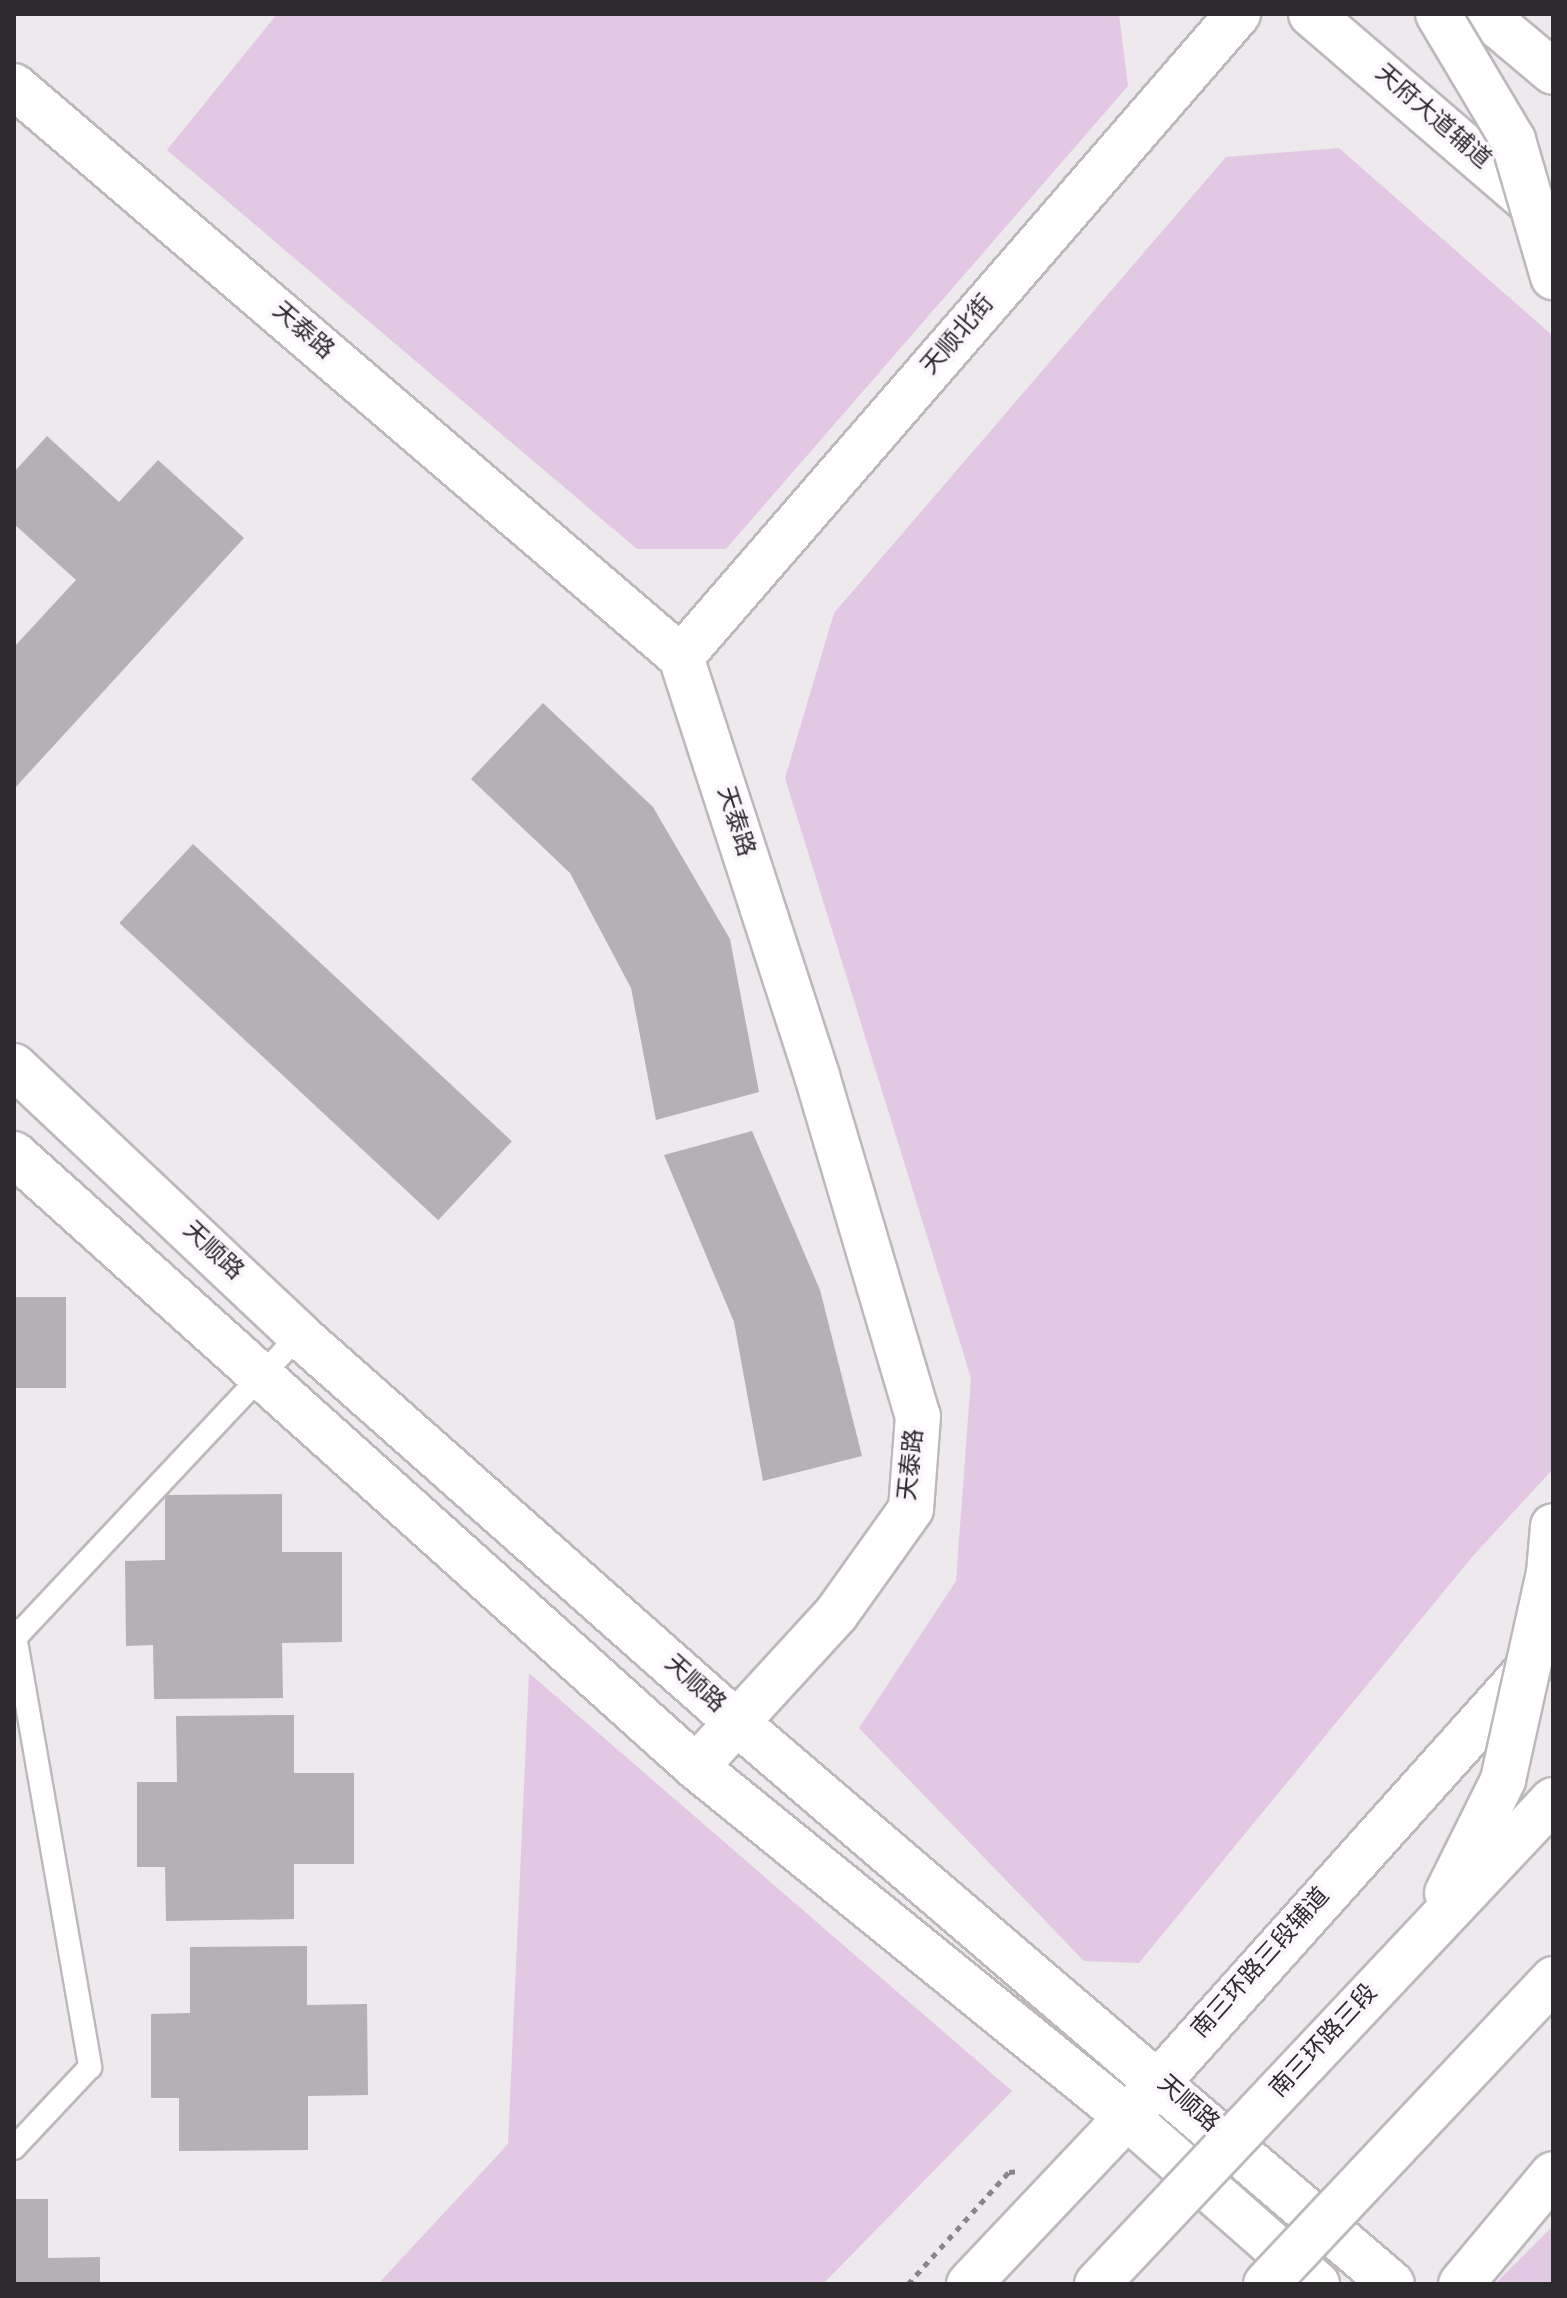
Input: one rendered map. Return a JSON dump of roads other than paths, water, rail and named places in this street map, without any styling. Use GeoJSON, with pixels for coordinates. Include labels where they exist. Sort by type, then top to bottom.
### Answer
{"type":"FeatureCollection","features":[{"type":"Feature","properties":{"kind":"main road","name":"天顺北街"},"geometry":{"type":"LineString","coordinates":[[681,657],[1238,14]]}},
{"type":"Feature","properties":{"kind":"main road","name":"天府大道辅道"},"geometry":{"type":"LineString","coordinates":[[1311,14],[1553,222]]}},
{"type":"Feature","properties":{"kind":"main road"},"geometry":{"type":"LineString","coordinates":[[1438,14],[1513,140],[1553,277]]}},
{"type":"Feature","properties":{"kind":"main road"},"geometry":{"type":"LineString","coordinates":[[1484,14],[1553,72]]}},
{"type":"Feature","properties":{"kind":"main road","name":"天泰路"},"geometry":{"type":"LineString","coordinates":[[14,86],[681,657],[817,1076],[918,1416],[911,1509],[836,1614],[696,1767]]}},
{"type":"Feature","properties":{"kind":"main road","name":"天顺路"},"geometry":{"type":"LineString","coordinates":[[14,1066],[299,1335],[735,1721],[1158,2080],[1392,2284]]}},
{"type":"Feature","properties":{"kind":"main road","name":"天顺路"},"geometry":{"type":"LineString","coordinates":[[14,1154],[696,1767],[1127,2117],[1317,2284]]}},
{"type":"Feature","properties":{"kind":"main road"},"geometry":{"type":"LineString","coordinates":[[1426,1935],[1503,1780],[1549,1573],[1553,1526]]}},
{"type":"Feature","properties":{"kind":"main road","name":"南三环路三段辅道"},"geometry":{"type":"LineString","coordinates":[[969,2284],[1127,2117],[1553,1641]]}},
{"type":"Feature","properties":{"kind":"main road","name":"南三环路三段"},"geometry":{"type":"LineString","coordinates":[[1097,2284],[1553,1800]]}},
{"type":"Feature","properties":{"kind":"main road"},"geometry":{"type":"LineString","coordinates":[[1266,2284],[1553,1979]]}},
{"type":"Feature","properties":{"kind":"main road"},"geometry":{"type":"LineString","coordinates":[[1461,2284],[1553,2174]]}},
{"type":"Feature","properties":{"kind":"lane"},"geometry":{"type":"LineString","coordinates":[[14,2148],[90,2067],[15,1635],[299,1335]]}}]}
